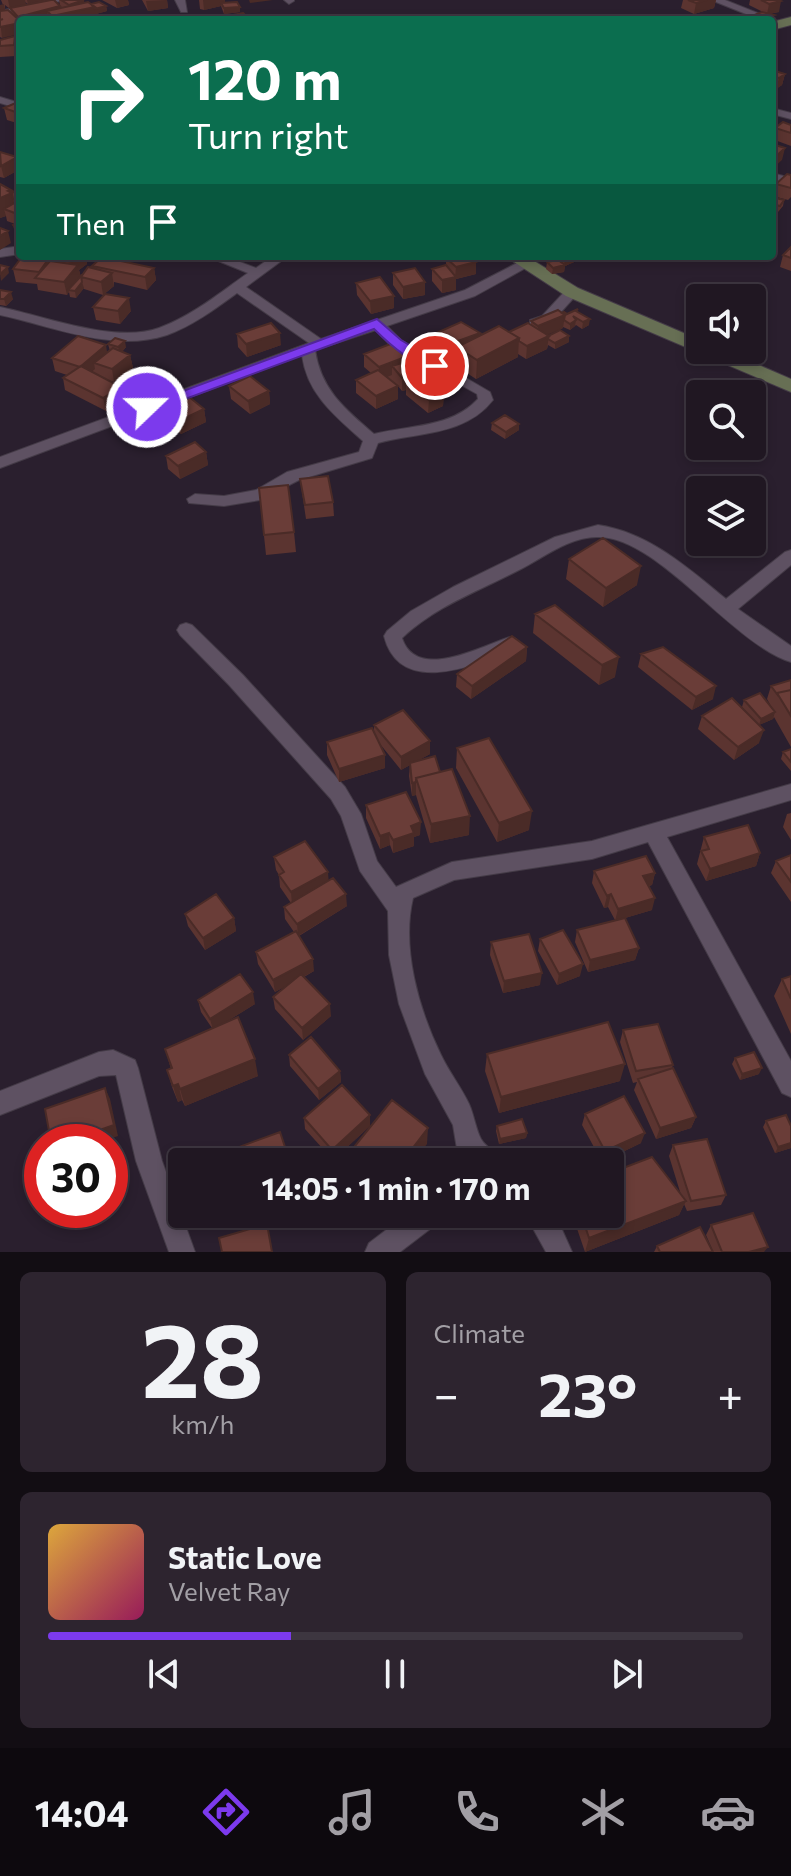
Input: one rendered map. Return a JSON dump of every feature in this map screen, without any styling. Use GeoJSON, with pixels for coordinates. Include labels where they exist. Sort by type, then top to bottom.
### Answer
{"type":"FeatureCollection","features":[{"type":"Feature","properties":{"kind":"main road"},"geometry":{"type":"LineString","coordinates":[[519,260],[572,292],[686,341]]}},
{"type":"Feature","properties":{"kind":"main road"},"geometry":{"type":"LineString","coordinates":[[740,364],[791,386]]}},
{"type":"Feature","properties":{"kind":"street"},"geometry":{"type":"LineString","coordinates":[[0,14],[59,0]]}},
{"type":"Feature","properties":{"kind":"street"},"geometry":{"type":"LineString","coordinates":[[716,0],[756,16]]}},
{"type":"Feature","properties":{"kind":"street"},"geometry":{"type":"LineString","coordinates":[[223,260],[256,272]]}},
{"type":"Feature","properties":{"kind":"street"},"geometry":{"type":"LineString","coordinates":[[0,311],[113,334],[152,335],[183,322],[276,260]]}},
{"type":"Feature","properties":{"kind":"street"},"geometry":{"type":"LineString","coordinates":[[0,463],[313,346],[470,293],[519,260]]}},
{"type":"Feature","properties":{"kind":"street"},"geometry":{"type":"LineString","coordinates":[[235,286],[313,346]]}},
{"type":"Feature","properties":{"kind":"street"},"geometry":{"type":"LineString","coordinates":[[520,330],[547,319],[572,292]]}},
{"type":"Feature","properties":{"kind":"street"},"geometry":{"type":"LineString","coordinates":[[371,440],[390,433],[430,429],[478,411],[486,400],[483,392],[396,343],[377,323]]}},
{"type":"Feature","properties":{"kind":"street"},"geometry":{"type":"LineString","coordinates":[[313,346],[309,364],[327,402],[371,440]]}},
{"type":"Feature","properties":{"kind":"street"},"geometry":{"type":"LineString","coordinates":[[433,366],[456,357]]}},
{"type":"Feature","properties":{"kind":"street"},"geometry":{"type":"LineString","coordinates":[[195,499],[224,501],[260,495],[293,476],[366,455],[371,440]]}},
{"type":"Feature","properties":{"kind":"street"},"geometry":{"type":"LineString","coordinates":[[511,643],[447,667],[432,667],[407,657],[396,647],[393,636],[404,624],[453,596],[572,535],[594,531],[611,532],[650,552],[755,632],[791,655]]}},
{"type":"Feature","properties":{"kind":"street"},"geometry":{"type":"LineString","coordinates":[[727,608],[791,556]]}},
{"type":"Feature","properties":{"kind":"street"},"geometry":{"type":"LineString","coordinates":[[186,630],[236,680],[338,793],[351,814],[368,865],[398,907]]}},
{"type":"Feature","properties":{"kind":"street"},"geometry":{"type":"LineString","coordinates":[[474,1148],[469,1130],[432,1063],[406,993],[398,907],[404,892],[452,871],[592,850],[791,792]]}},
{"type":"Feature","properties":{"kind":"street"},"geometry":{"type":"LineString","coordinates":[[653,832],[791,1085]]}},
{"type":"Feature","properties":{"kind":"street"},"geometry":{"type":"LineString","coordinates":[[0,1103],[99,1064],[113,1062],[126,1068],[149,1161],[182,1252]]}},
{"type":"Feature","properties":{"kind":"street"},"geometry":{"type":"LineString","coordinates":[[378,1252],[410,1228]]}},
{"type":"Feature","properties":{"kind":"street"},"geometry":{"type":"LineString","coordinates":[[549,1228],[559,1252]]}},
{"type":"Feature","properties":{"kind":"building"},"geometry":{"type":"Polygon","coordinates":[[[54,0],[60,6],[22,16],[17,16],[10,8],[54,0]]]}},
{"type":"Feature","properties":{"kind":"building"},"geometry":{"type":"Polygon","coordinates":[[[61,0],[84,0],[69,5],[61,0]]]}},
{"type":"Feature","properties":{"kind":"building"},"geometry":{"type":"Polygon","coordinates":[[[761,0],[779,0],[781,1],[769,4],[761,0]]]}},
{"type":"Feature","properties":{"kind":"building"},"geometry":{"type":"Polygon","coordinates":[[[88,2],[95,7],[52,16],[47,11],[88,2]]]}},
{"type":"Feature","properties":{"kind":"building"},"geometry":{"type":"Polygon","coordinates":[[[99,2],[106,6],[95,9],[91,4],[99,2]]]}},
{"type":"Feature","properties":{"kind":"building"},"geometry":{"type":"Polygon","coordinates":[[[237,2],[240,7],[224,8],[221,3],[237,2]]]}},
{"type":"Feature","properties":{"kind":"building"},"geometry":{"type":"Polygon","coordinates":[[[8,10],[16,17],[16,24],[0,27],[0,11],[8,10]]]}},
{"type":"Feature","properties":{"kind":"building"},"geometry":{"type":"Polygon","coordinates":[[[762,12],[774,15],[770,16],[752,16],[762,12]]]}},
{"type":"Feature","properties":{"kind":"building"},"geometry":{"type":"Polygon","coordinates":[[[15,36],[14,45],[0,46],[0,40],[15,36]]]}},
{"type":"Feature","properties":{"kind":"building"},"geometry":{"type":"Polygon","coordinates":[[[16,103],[16,112],[4,108],[16,103]]]}},
{"type":"Feature","properties":{"kind":"building"},"geometry":{"type":"Polygon","coordinates":[[[783,122],[791,125],[791,133],[776,128],[783,122]]]}},
{"type":"Feature","properties":{"kind":"building"},"geometry":{"type":"Polygon","coordinates":[[[776,145],[785,148],[776,156],[776,145]]]}},
{"type":"Feature","properties":{"kind":"building"},"geometry":{"type":"Polygon","coordinates":[[[0,152],[16,157],[16,158],[1,166],[0,152]]]}},
{"type":"Feature","properties":{"kind":"building"},"geometry":{"type":"Polygon","coordinates":[[[787,174],[791,175],[791,188],[776,184],[787,174]]]}},
{"type":"Feature","properties":{"kind":"building"},"geometry":{"type":"Polygon","coordinates":[[[0,184],[11,190],[8,191],[12,193],[0,198],[0,184]]]}},
{"type":"Feature","properties":{"kind":"building"},"geometry":{"type":"Polygon","coordinates":[[[776,198],[784,200],[780,206],[776,205],[776,198]]]}},
{"type":"Feature","properties":{"kind":"building"},"geometry":{"type":"Polygon","coordinates":[[[16,202],[16,214],[4,209],[16,202]]]}},
{"type":"Feature","properties":{"kind":"building"},"geometry":{"type":"Polygon","coordinates":[[[791,247],[791,258],[783,255],[791,247]]]}},
{"type":"Feature","properties":{"kind":"building"},"geometry":{"type":"Polygon","coordinates":[[[20,260],[47,261],[39,272],[13,269],[20,260]]]}},
{"type":"Feature","properties":{"kind":"building"},"geometry":{"type":"Polygon","coordinates":[[[99,260],[116,260],[154,268],[145,277],[92,266],[99,260]]]}},
{"type":"Feature","properties":{"kind":"building"},"geometry":{"type":"Polygon","coordinates":[[[448,260],[476,262],[456,267],[448,260]]]}},
{"type":"Feature","properties":{"kind":"building"},"geometry":{"type":"Polygon","coordinates":[[[558,260],[565,265],[553,268],[547,262],[558,260]]]}},
{"type":"Feature","properties":{"kind":"building"},"geometry":{"type":"Polygon","coordinates":[[[50,261],[78,265],[64,282],[35,278],[50,261]]]}},
{"type":"Feature","properties":{"kind":"building"},"geometry":{"type":"Polygon","coordinates":[[[446,265],[456,277],[442,280],[432,269],[446,265]]]}},
{"type":"Feature","properties":{"kind":"building"},"geometry":{"type":"Polygon","coordinates":[[[88,267],[112,273],[101,282],[81,277],[88,267]]]}},
{"type":"Feature","properties":{"kind":"building"},"geometry":{"type":"Polygon","coordinates":[[[415,268],[425,282],[403,287],[393,273],[415,268]]]}},
{"type":"Feature","properties":{"kind":"building"},"geometry":{"type":"Polygon","coordinates":[[[81,276],[82,282],[75,291],[68,290],[81,276]]]}},
{"type":"Feature","properties":{"kind":"building"},"geometry":{"type":"Polygon","coordinates":[[[380,277],[394,296],[370,301],[356,283],[380,277]]]}},
{"type":"Feature","properties":{"kind":"building"},"geometry":{"type":"Polygon","coordinates":[[[0,290],[11,292],[0,299],[0,290]]]}},
{"type":"Feature","properties":{"kind":"building"},"geometry":{"type":"Polygon","coordinates":[[[105,294],[129,298],[118,311],[93,307],[105,294]]]}},
{"type":"Feature","properties":{"kind":"building"},"geometry":{"type":"Polygon","coordinates":[[[578,309],[576,311],[590,319],[583,322],[573,316],[576,320],[570,324],[564,320],[562,313],[578,309]]]}},
{"type":"Feature","properties":{"kind":"building"},"geometry":{"type":"Polygon","coordinates":[[[558,310],[565,315],[538,326],[531,321],[558,310]]]}},
{"type":"Feature","properties":{"kind":"building"},"geometry":{"type":"Polygon","coordinates":[[[461,322],[480,333],[447,345],[432,341],[437,338],[432,335],[461,322]]]}},
{"type":"Feature","properties":{"kind":"building"},"geometry":{"type":"Polygon","coordinates":[[[271,323],[280,333],[246,344],[237,334],[271,323]]]}},
{"type":"Feature","properties":{"kind":"building"},"geometry":{"type":"Polygon","coordinates":[[[528,323],[549,336],[527,346],[509,332],[528,323]]]}},
{"type":"Feature","properties":{"kind":"building"},"geometry":{"type":"Polygon","coordinates":[[[499,326],[519,338],[477,360],[457,347],[499,326]]]}},
{"type":"Feature","properties":{"kind":"building"},"geometry":{"type":"Polygon","coordinates":[[[560,330],[569,336],[555,343],[548,339],[549,336],[546,337],[560,330]]]}},
{"type":"Feature","properties":{"kind":"building"},"geometry":{"type":"Polygon","coordinates":[[[78,336],[106,345],[80,367],[52,358],[78,336]]]}},
{"type":"Feature","properties":{"kind":"building"},"geometry":{"type":"Polygon","coordinates":[[[115,338],[125,341],[118,347],[108,344],[115,338]]]}},
{"type":"Feature","properties":{"kind":"building"},"geometry":{"type":"Polygon","coordinates":[[[393,343],[408,356],[379,367],[364,354],[393,343]]]}},
{"type":"Feature","properties":{"kind":"building"},"geometry":{"type":"Polygon","coordinates":[[[113,348],[130,355],[112,369],[94,363],[113,348]]]}},
{"type":"Feature","properties":{"kind":"building"},"geometry":{"type":"Polygon","coordinates":[[[418,358],[429,370],[402,378],[392,366],[418,358]]]}},
{"type":"Feature","properties":{"kind":"building"},"geometry":{"type":"Polygon","coordinates":[[[81,366],[121,387],[103,398],[63,378],[81,366]]]}},
{"type":"Feature","properties":{"kind":"building"},"geometry":{"type":"Polygon","coordinates":[[[378,370],[398,386],[376,396],[356,380],[378,370]]]}},
{"type":"Feature","properties":{"kind":"building"},"geometry":{"type":"Polygon","coordinates":[[[423,375],[444,393],[429,400],[406,382],[423,375]]]}},
{"type":"Feature","properties":{"kind":"building"},"geometry":{"type":"Polygon","coordinates":[[[250,376],[269,391],[248,401],[229,386],[250,376]]]}},
{"type":"Feature","properties":{"kind":"building"},"geometry":{"type":"Polygon","coordinates":[[[183,392],[204,409],[179,421],[158,404],[183,392]]]}},
{"type":"Feature","properties":{"kind":"building"},"geometry":{"type":"Polygon","coordinates":[[[505,415],[519,424],[506,432],[492,423],[505,415]]]}},
{"type":"Feature","properties":{"kind":"building"},"geometry":{"type":"Polygon","coordinates":[[[195,442],[206,452],[178,466],[166,456],[195,442]]]}},
{"type":"Feature","properties":{"kind":"building"},"geometry":{"type":"Polygon","coordinates":[[[328,476],[333,502],[305,505],[300,479],[328,476]]]}},
{"type":"Feature","properties":{"kind":"building"},"geometry":{"type":"Polygon","coordinates":[[[288,485],[294,532],[264,535],[259,488],[288,485]]]}},
{"type":"Feature","properties":{"kind":"building"},"geometry":{"type":"Polygon","coordinates":[[[603,538],[641,566],[606,588],[569,559],[603,538]]]}},
{"type":"Feature","properties":{"kind":"building"},"geometry":{"type":"Polygon","coordinates":[[[555,605],[619,657],[602,665],[535,614],[555,605]]]}},
{"type":"Feature","properties":{"kind":"building"},"geometry":{"type":"Polygon","coordinates":[[[512,636],[527,647],[472,686],[457,674],[512,636]]]}},
{"type":"Feature","properties":{"kind":"building"},"geometry":{"type":"Polygon","coordinates":[[[663,647],[716,686],[696,697],[641,654],[663,647]]]}},
{"type":"Feature","properties":{"kind":"building"},"geometry":{"type":"Polygon","coordinates":[[[791,680],[791,690],[777,694],[771,686],[791,680]]]}},
{"type":"Feature","properties":{"kind":"building"},"geometry":{"type":"Polygon","coordinates":[[[791,690],[791,716],[777,693],[791,690]]]}},
{"type":"Feature","properties":{"kind":"building"},"geometry":{"type":"Polygon","coordinates":[[[760,693],[775,712],[761,719],[744,700],[760,693]]]}},
{"type":"Feature","properties":{"kind":"building"},"geometry":{"type":"Polygon","coordinates":[[[732,698],[764,730],[738,747],[702,716],[732,698]]]}},
{"type":"Feature","properties":{"kind":"building"},"geometry":{"type":"Polygon","coordinates":[[[403,710],[430,741],[401,757],[374,725],[403,710]]]}},
{"type":"Feature","properties":{"kind":"building"},"geometry":{"type":"Polygon","coordinates":[[[372,728],[385,755],[339,769],[327,742],[372,728]]]}},
{"type":"Feature","properties":{"kind":"building"},"geometry":{"type":"Polygon","coordinates":[[[489,738],[532,811],[499,823],[457,748],[489,738]]]}},
{"type":"Feature","properties":{"kind":"building"},"geometry":{"type":"Polygon","coordinates":[[[791,749],[791,762],[783,752],[791,749]]]}},
{"type":"Feature","properties":{"kind":"building"},"geometry":{"type":"Polygon","coordinates":[[[435,756],[440,772],[416,778],[416,782],[412,783],[410,763],[435,756]]]}},
{"type":"Feature","properties":{"kind":"building"},"geometry":{"type":"Polygon","coordinates":[[[452,769],[470,816],[431,824],[416,778],[452,769]]]}},
{"type":"Feature","properties":{"kind":"building"},"geometry":{"type":"Polygon","coordinates":[[[406,792],[421,822],[411,826],[414,833],[393,840],[389,833],[380,836],[366,805],[406,792]]]}},
{"type":"Feature","properties":{"kind":"building"},"geometry":{"type":"Polygon","coordinates":[[[748,825],[760,853],[710,869],[701,851],[709,849],[704,837],[748,825]]]}},
{"type":"Feature","properties":{"kind":"building"},"geometry":{"type":"Polygon","coordinates":[[[305,841],[328,872],[291,892],[279,875],[284,872],[274,857],[305,841]]]}},
{"type":"Feature","properties":{"kind":"building"},"geometry":{"type":"Polygon","coordinates":[[[791,855],[791,882],[776,861],[791,855]]]}},
{"type":"Feature","properties":{"kind":"building"},"geometry":{"type":"Polygon","coordinates":[[[646,856],[655,873],[643,876],[655,898],[618,909],[594,871],[646,856]]]}},
{"type":"Feature","properties":{"kind":"building"},"geometry":{"type":"Polygon","coordinates":[[[333,878],[346,894],[297,924],[284,907],[333,878]]]}},
{"type":"Feature","properties":{"kind":"building"},"geometry":{"type":"Polygon","coordinates":[[[216,894],[234,918],[203,938],[185,914],[216,894]]]}},
{"type":"Feature","properties":{"kind":"building"},"geometry":{"type":"Polygon","coordinates":[[[625,918],[639,948],[590,960],[577,930],[625,918]]]}},
{"type":"Feature","properties":{"kind":"building"},"geometry":{"type":"Polygon","coordinates":[[[563,930],[583,964],[559,974],[540,939],[563,930]]]}},
{"type":"Feature","properties":{"kind":"building"},"geometry":{"type":"Polygon","coordinates":[[[296,931],[313,959],[273,980],[256,952],[296,931]]]}},
{"type":"Feature","properties":{"kind":"building"},"geometry":{"type":"Polygon","coordinates":[[[529,934],[542,973],[504,981],[491,942],[529,934]]]}},
{"type":"Feature","properties":{"kind":"building"},"geometry":{"type":"Polygon","coordinates":[[[240,974],[253,992],[210,1019],[198,1000],[240,974]]]}},
{"type":"Feature","properties":{"kind":"building"},"geometry":{"type":"Polygon","coordinates":[[[301,974],[330,1004],[302,1028],[273,997],[301,974]]]}},
{"type":"Feature","properties":{"kind":"building"},"geometry":{"type":"Polygon","coordinates":[[[791,976],[791,999],[782,979],[791,976]]]}},
{"type":"Feature","properties":{"kind":"building"},"geometry":{"type":"Polygon","coordinates":[[[238,1017],[255,1059],[180,1089],[178,1084],[173,1086],[167,1070],[172,1068],[165,1049],[238,1017]]]}},
{"type":"Feature","properties":{"kind":"building"},"geometry":{"type":"Polygon","coordinates":[[[608,1022],[625,1064],[501,1097],[487,1054],[608,1022]]]}},
{"type":"Feature","properties":{"kind":"building"},"geometry":{"type":"Polygon","coordinates":[[[658,1024],[673,1065],[636,1071],[623,1030],[658,1024]]]}},
{"type":"Feature","properties":{"kind":"building"},"geometry":{"type":"Polygon","coordinates":[[[311,1037],[340,1071],[318,1089],[289,1055],[311,1037]]]}},
{"type":"Feature","properties":{"kind":"building"},"geometry":{"type":"Polygon","coordinates":[[[754,1052],[762,1068],[742,1074],[735,1058],[754,1052]]]}},
{"type":"Feature","properties":{"kind":"building"},"geometry":{"type":"Polygon","coordinates":[[[673,1068],[696,1117],[660,1128],[638,1079],[673,1068]]]}},
{"type":"Feature","properties":{"kind":"building"},"geometry":{"type":"Polygon","coordinates":[[[342,1085],[370,1115],[334,1148],[330,1148],[304,1118],[342,1085]]]}},
{"type":"Feature","properties":{"kind":"building"},"geometry":{"type":"Polygon","coordinates":[[[105,1088],[114,1124],[48,1124],[45,1109],[105,1088]]]}},
{"type":"Feature","properties":{"kind":"building"},"geometry":{"type":"Polygon","coordinates":[[[624,1096],[645,1133],[612,1148],[603,1148],[585,1114],[624,1096]]]}},
{"type":"Feature","properties":{"kind":"building"},"geometry":{"type":"Polygon","coordinates":[[[392,1100],[428,1128],[413,1148],[353,1148],[392,1100]]]}},
{"type":"Feature","properties":{"kind":"building"},"geometry":{"type":"Polygon","coordinates":[[[786,1115],[791,1126],[791,1143],[778,1147],[766,1121],[786,1115]]]}},
{"type":"Feature","properties":{"kind":"building"},"geometry":{"type":"Polygon","coordinates":[[[522,1119],[527,1133],[500,1139],[497,1126],[522,1119]]]}},
{"type":"Feature","properties":{"kind":"building"},"geometry":{"type":"Polygon","coordinates":[[[280,1132],[285,1148],[239,1148],[280,1132]]]}},
{"type":"Feature","properties":{"kind":"building"},"geometry":{"type":"Polygon","coordinates":[[[707,1139],[726,1195],[691,1201],[673,1145],[707,1139]]]}},
{"type":"Feature","properties":{"kind":"building"},"geometry":{"type":"Polygon","coordinates":[[[652,1157],[686,1201],[624,1225],[624,1168],[652,1157]]]}},
{"type":"Feature","properties":{"kind":"building"},"geometry":{"type":"Polygon","coordinates":[[[753,1213],[768,1247],[749,1252],[722,1252],[711,1225],[753,1213]]]}},
{"type":"Feature","properties":{"kind":"building"},"geometry":{"type":"Polygon","coordinates":[[[700,1227],[713,1252],[660,1252],[657,1246],[700,1227]]]}},
{"type":"Feature","properties":{"kind":"building"},"geometry":{"type":"Polygon","coordinates":[[[253,1228],[268,1228],[272,1252],[222,1252],[219,1238],[253,1228]]]}},
{"type":"Feature","properties":{"kind":"building"},"geometry":{"type":"Polygon","coordinates":[[[586,1228],[615,1228],[589,1238],[586,1228]]]}},
{"type":"Feature","properties":{"kind":"route"},"geometry":{"type":"LineString","coordinates":[[147,407],[377,323],[396,343],[435,366]]}}]}
